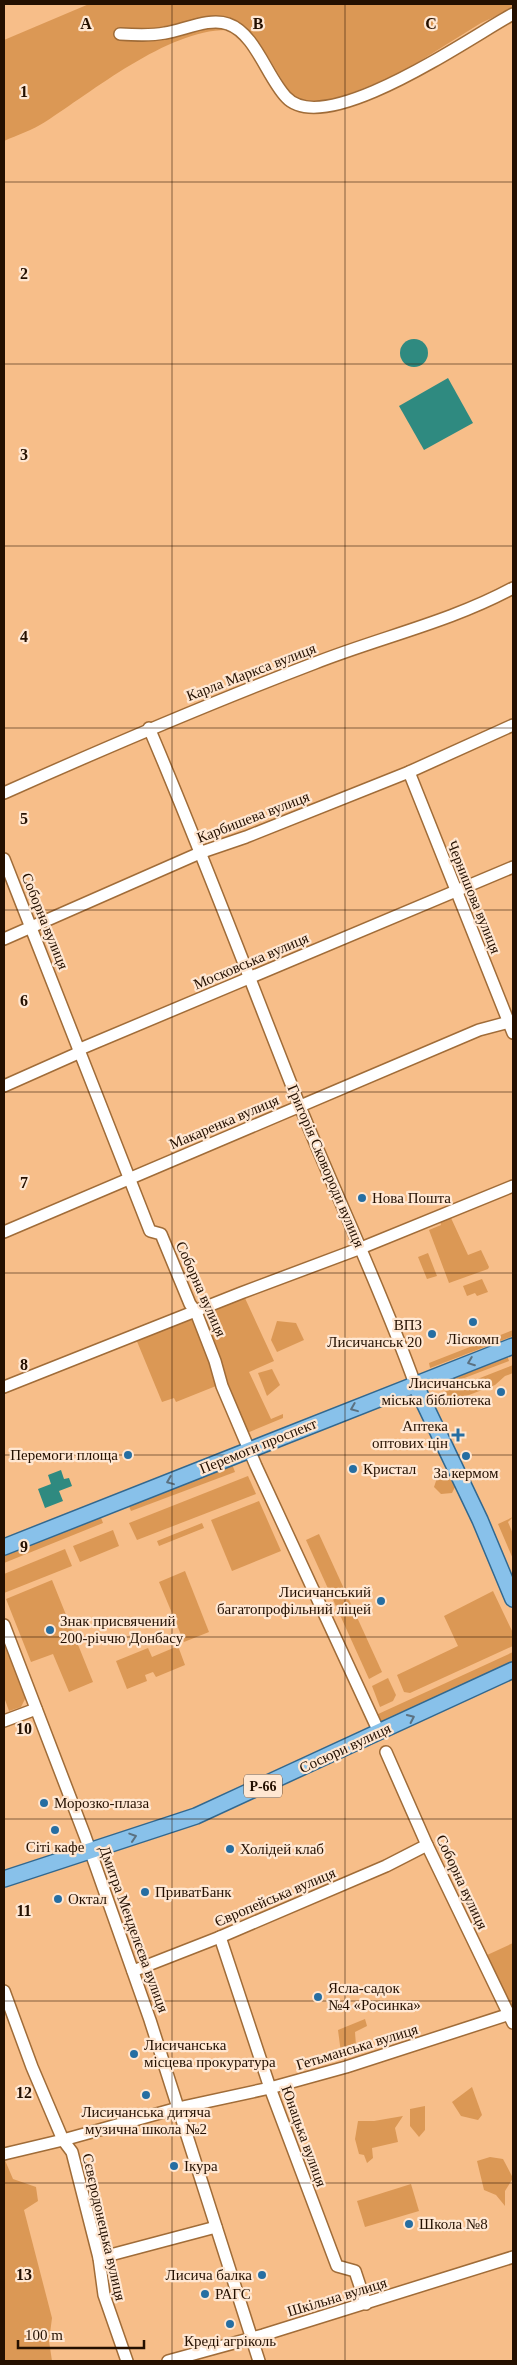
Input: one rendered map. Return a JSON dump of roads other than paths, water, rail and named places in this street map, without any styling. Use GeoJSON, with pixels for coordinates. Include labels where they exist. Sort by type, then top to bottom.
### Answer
{"type":"FeatureCollection","features":[{"type":"Feature","properties":{"kind":"main road","name":"Перемоги проспект"},"geometry":{"type":"LineString","coordinates":[[4,1547],[513,1346]]}},
{"type":"Feature","properties":{"kind":"main road","name":"Григорія Сковороди вулиця"},"geometry":{"type":"LineString","coordinates":[[416,1384],[480,1520],[513,1599]]}},
{"type":"Feature","properties":{"kind":"main road","name":"Сосюри вулиця"},"geometry":{"type":"LineString","coordinates":[[4,1879],[196,1816],[513,1670]]}},
{"type":"Feature","properties":{"kind":"street"},"geometry":{"type":"LineString","coordinates":[[120,34],[149,35],[216,22],[229,24],[245,34],[286,97],[295,105],[306,109],[319,108],[382,89],[513,14]]}},
{"type":"Feature","properties":{"kind":"street","name":"Карла Маркса вулиця"},"geometry":{"type":"LineString","coordinates":[[4,793],[149,728],[317,662],[434,623],[513,588]]}},
{"type":"Feature","properties":{"kind":"street","name":"Карбишева вулиця"},"geometry":{"type":"LineString","coordinates":[[4,939],[202,852],[246,837],[409,772],[513,725]]}},
{"type":"Feature","properties":{"kind":"street","name":"Григорія Сковороди вулиця"},"geometry":{"type":"LineString","coordinates":[[149,728],[202,852],[300,1106],[361,1248],[416,1384]]}},
{"type":"Feature","properties":{"kind":"street","name":"Чернишова вулиця"},"geometry":{"type":"LineString","coordinates":[[409,772],[454,890],[512,1025]]}},
{"type":"Feature","properties":{"kind":"street","name":"Соборна вулиця"},"geometry":{"type":"LineString","coordinates":[[4,858],[80,1049],[128,1180],[150,1231],[161,1234],[190,1304],[196,1312],[215,1361],[222,1386],[379,1732]]}},
{"type":"Feature","properties":{"kind":"street","name":"Московська вулиця"},"geometry":{"type":"LineString","coordinates":[[4,1086],[76,1054],[80,1049],[454,890],[513,867]]}},
{"type":"Feature","properties":{"kind":"street","name":"Макаренка вулиця"},"geometry":{"type":"LineString","coordinates":[[4,1232],[479,1030],[512,1025]]}},
{"type":"Feature","properties":{"kind":"street"},"geometry":{"type":"LineString","coordinates":[[4,1387],[361,1248],[513,1186]]}},
{"type":"Feature","properties":{"kind":"street","name":"Дмитра Менделєєва вулиця"},"geometry":{"type":"LineString","coordinates":[[4,1625],[90,1851],[132,1971],[259,2361]]}},
{"type":"Feature","properties":{"kind":"street"},"geometry":{"type":"LineString","coordinates":[[4,1720],[36,1709]]}},
{"type":"Feature","properties":{"kind":"street","name":"Соборна вулиця"},"geometry":{"type":"LineString","coordinates":[[386,1752],[427,1845],[512,2017]]}},
{"type":"Feature","properties":{"kind":"street","name":"Європейська вулиця"},"geometry":{"type":"LineString","coordinates":[[132,1971],[220,1937],[386,1866],[427,1845]]}},
{"type":"Feature","properties":{"kind":"street","name":"Юнацька вулиця"},"geometry":{"type":"LineString","coordinates":[[220,1937],[270,2088],[337,2266],[354,2271],[366,2304]]}},
{"type":"Feature","properties":{"kind":"street","name":"Сєвєродонецька вулиця"},"geometry":{"type":"LineString","coordinates":[[4,1991],[8,2017],[63,2140],[72,2152],[100,2258],[104,2295],[127,2361]]}},
{"type":"Feature","properties":{"kind":"street","name":"Гетьманська вулиця"},"geometry":{"type":"LineString","coordinates":[[4,2154],[63,2140],[178,2108],[270,2088],[512,2017]]}},
{"type":"Feature","properties":{"kind":"street"},"geometry":{"type":"LineString","coordinates":[[100,2258],[216,2227]]}},
{"type":"Feature","properties":{"kind":"street","name":"Шкільна вулиця"},"geometry":{"type":"LineString","coordinates":[[168,2361],[366,2304],[513,2257]]}},
{"type":"Feature","properties":{"kind":"water"},"geometry":{"type":"Polygon","coordinates":[[[414,339],[424,343],[428,353],[424,363],[414,367],[404,363],[400,353],[404,343],[414,339]]]}},
{"type":"Feature","properties":{"kind":"water"},"geometry":{"type":"Polygon","coordinates":[[[448,378],[473,423],[424,450],[399,406],[448,378]]]}},
{"type":"Feature","properties":{"kind":"water"},"geometry":{"type":"Polygon","coordinates":[[[61,1470],[64,1479],[69,1478],[72,1486],[59,1491],[63,1501],[45,1508],[38,1489],[51,1484],[48,1475],[61,1470]]]}},
{"type":"Feature","properties":{"kind":"place","name":"Нова Пошта"},"geometry":{"type":"Point","coordinates":[362,1198]}},
{"type":"Feature","properties":{"kind":"place","name":"Ліскомп"},"geometry":{"type":"Point","coordinates":[473,1322]}},
{"type":"Feature","properties":{"kind":"place","name":"ВПЗ Лисичанськ 20"},"geometry":{"type":"Point","coordinates":[432,1334]}},
{"type":"Feature","properties":{"kind":"place","name":"Лисичанська мiська бiблiотека"},"geometry":{"type":"Point","coordinates":[501,1392]}},
{"type":"Feature","properties":{"kind":"place","name":"Аптека оптових цін"},"geometry":{"type":"Point","coordinates":[458,1435]}},
{"type":"Feature","properties":{"kind":"place","name":"Перемоги площа"},"geometry":{"type":"Point","coordinates":[128,1455]}},
{"type":"Feature","properties":{"kind":"place","name":"За кермом"},"geometry":{"type":"Point","coordinates":[466,1456]}},
{"type":"Feature","properties":{"kind":"place","name":"Кристал"},"geometry":{"type":"Point","coordinates":[353,1469]}},
{"type":"Feature","properties":{"kind":"place","name":"Лисичанський багатопрофільний ліцей"},"geometry":{"type":"Point","coordinates":[381,1601]}},
{"type":"Feature","properties":{"kind":"place","name":"Знак присвячений 200-річчю Донбасу"},"geometry":{"type":"Point","coordinates":[50,1630]}},
{"type":"Feature","properties":{"kind":"place","name":"Морозко-плаза"},"geometry":{"type":"Point","coordinates":[44,1803]}},
{"type":"Feature","properties":{"kind":"place","name":"Сіті кафе"},"geometry":{"type":"Point","coordinates":[55,1830]}},
{"type":"Feature","properties":{"kind":"place","name":"Холідей клаб"},"geometry":{"type":"Point","coordinates":[230,1849]}},
{"type":"Feature","properties":{"kind":"place","name":"ПриватБанк"},"geometry":{"type":"Point","coordinates":[145,1892]}},
{"type":"Feature","properties":{"kind":"place","name":"Октал"},"geometry":{"type":"Point","coordinates":[58,1899]}},
{"type":"Feature","properties":{"kind":"place","name":"Ясла-садок №4 «Росинка»"},"geometry":{"type":"Point","coordinates":[318,1997]}},
{"type":"Feature","properties":{"kind":"place","name":"Лисичанська місцева прокуратура"},"geometry":{"type":"Point","coordinates":[134,2054]}},
{"type":"Feature","properties":{"kind":"place","name":"Лисичанська дитяча музична школа №2"},"geometry":{"type":"Point","coordinates":[146,2095]}},
{"type":"Feature","properties":{"kind":"place","name":"Ікура"},"geometry":{"type":"Point","coordinates":[174,2166]}},
{"type":"Feature","properties":{"kind":"place","name":"Школа №8"},"geometry":{"type":"Point","coordinates":[409,2224]}},
{"type":"Feature","properties":{"kind":"place","name":"Лисича балка"},"geometry":{"type":"Point","coordinates":[262,2275]}},
{"type":"Feature","properties":{"kind":"place","name":"РАГС"},"geometry":{"type":"Point","coordinates":[205,2294]}},
{"type":"Feature","properties":{"kind":"place","name":"Креді агріколь"},"geometry":{"type":"Point","coordinates":[230,2324]}}]}
